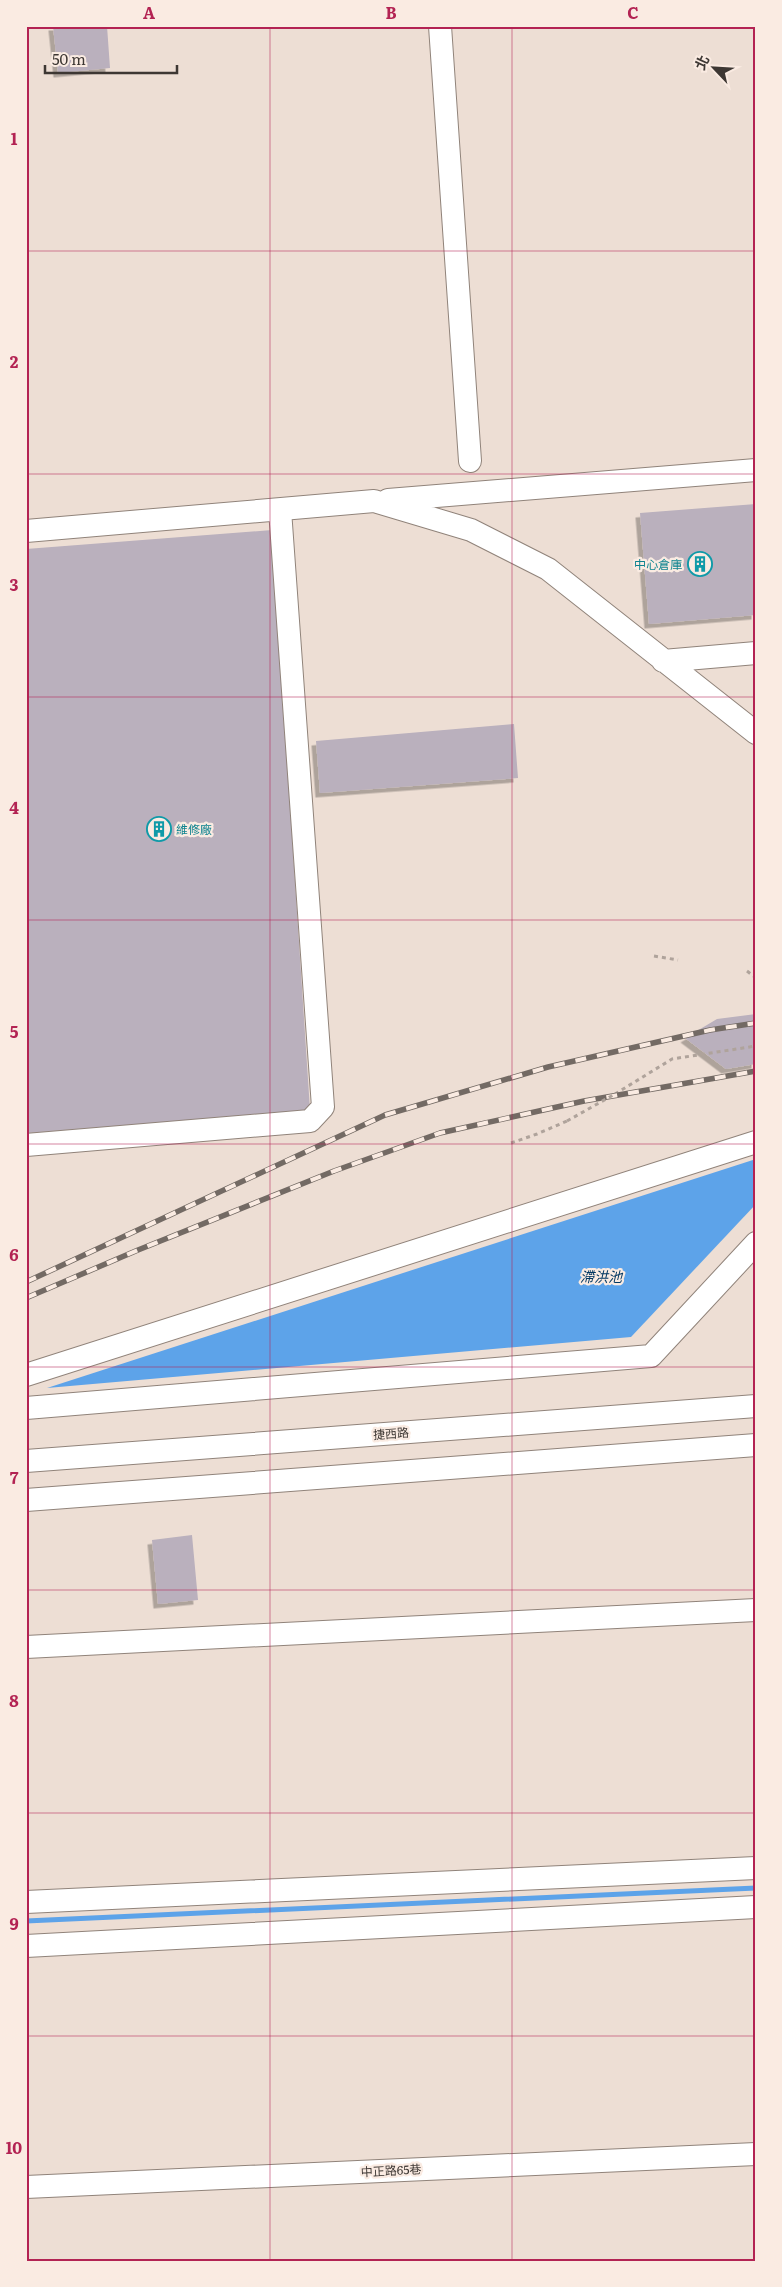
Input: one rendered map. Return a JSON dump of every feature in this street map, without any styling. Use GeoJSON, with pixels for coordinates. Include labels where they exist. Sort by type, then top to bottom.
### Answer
{"type":"FeatureCollection","features":[{"type":"Feature","properties":{"kind":"street"},"geometry":{"type":"LineString","coordinates":[[440,26],[470,461]]}},
{"type":"Feature","properties":{"kind":"street"},"geometry":{"type":"LineString","coordinates":[[26,531],[756,470]]}},
{"type":"Feature","properties":{"kind":"street"},"geometry":{"type":"LineString","coordinates":[[374,501],[470,530],[548,569],[663,662],[756,733]]}},
{"type":"Feature","properties":{"kind":"street"},"geometry":{"type":"LineString","coordinates":[[26,1145],[310,1121],[322,1107],[280,510]]}},
{"type":"Feature","properties":{"kind":"street"},"geometry":{"type":"LineString","coordinates":[[663,662],[756,653]]}},
{"type":"Feature","properties":{"kind":"street"},"geometry":{"type":"LineString","coordinates":[[26,1375],[756,1142]]}},
{"type":"Feature","properties":{"kind":"street"},"geometry":{"type":"LineString","coordinates":[[26,1408],[650,1356],[756,1243]]}},
{"type":"Feature","properties":{"kind":"street","name":"捷西路"},"geometry":{"type":"LineString","coordinates":[[26,1461],[756,1406]]}},
{"type":"Feature","properties":{"kind":"street"},"geometry":{"type":"LineString","coordinates":[[26,1500],[756,1446]]}},
{"type":"Feature","properties":{"kind":"street"},"geometry":{"type":"LineString","coordinates":[[26,1646],[756,1610]]}},
{"type":"Feature","properties":{"kind":"street"},"geometry":{"type":"LineString","coordinates":[[26,1902],[756,1868]]}},
{"type":"Feature","properties":{"kind":"street"},"geometry":{"type":"LineString","coordinates":[[26,1946],[756,1907]]}},
{"type":"Feature","properties":{"kind":"street","name":"中正路65巷"},"geometry":{"type":"LineString","coordinates":[[26,2187],[756,2154]]}},
{"type":"Feature","properties":{"kind":"path"},"geometry":{"type":"LineString","coordinates":[[654,956],[678,960]]}},
{"type":"Feature","properties":{"kind":"path"},"geometry":{"type":"LineString","coordinates":[[747,971],[756,978]]}},
{"type":"Feature","properties":{"kind":"path"},"geometry":{"type":"LineString","coordinates":[[511,1143],[567,1121],[672,1059],[756,1046]]}},
{"type":"Feature","properties":{"kind":"water","name":"滯洪池"},"geometry":{"type":"Polygon","coordinates":[[[756,1159],[756,1204],[631,1337],[47,1388],[756,1159]]]}},
{"type":"Feature","properties":{"kind":"building"},"geometry":{"type":"Polygon","coordinates":[[[53,26],[107,26],[110,68],[58,73],[53,26]]]}},
{"type":"Feature","properties":{"kind":"building","name":"中心倉庫"},"geometry":{"type":"Polygon","coordinates":[[[756,504],[756,615],[649,624],[640,513],[756,504]]]}},
{"type":"Feature","properties":{"kind":"building","name":"維修廠"},"geometry":{"type":"Polygon","coordinates":[[[272,530],[310,1110],[26,1133],[26,549],[272,530]]]}},
{"type":"Feature","properties":{"kind":"building"},"geometry":{"type":"Polygon","coordinates":[[[514,724],[518,778],[320,793],[316,741],[514,724]]]}},
{"type":"Feature","properties":{"kind":"building"},"geometry":{"type":"Polygon","coordinates":[[[756,1014],[756,1064],[726,1069],[685,1038],[717,1019],[756,1014]]]}},
{"type":"Feature","properties":{"kind":"building"},"geometry":{"type":"Polygon","coordinates":[[[192,1535],[198,1600],[158,1604],[152,1540],[192,1535]]]}},
{"type":"Feature","properties":{"kind":"waterway"},"geometry":{"type":"LineString","coordinates":[[26,1921],[756,1888]]}},
{"type":"Feature","properties":{"kind":"railway"},"geometry":{"type":"LineString","coordinates":[[26,1282],[385,1115],[548,1067],[710,1030],[756,1023]]}},
{"type":"Feature","properties":{"kind":"railway"},"geometry":{"type":"LineString","coordinates":[[26,1298],[138,1250],[334,1171],[440,1133],[584,1101],[756,1071]]}},
{"type":"Feature","properties":{"kind":"place","name":"中心倉庫"},"geometry":{"type":"Point","coordinates":[700,564]}},
{"type":"Feature","properties":{"kind":"place","name":"維修廠"},"geometry":{"type":"Point","coordinates":[159,829]}}]}
